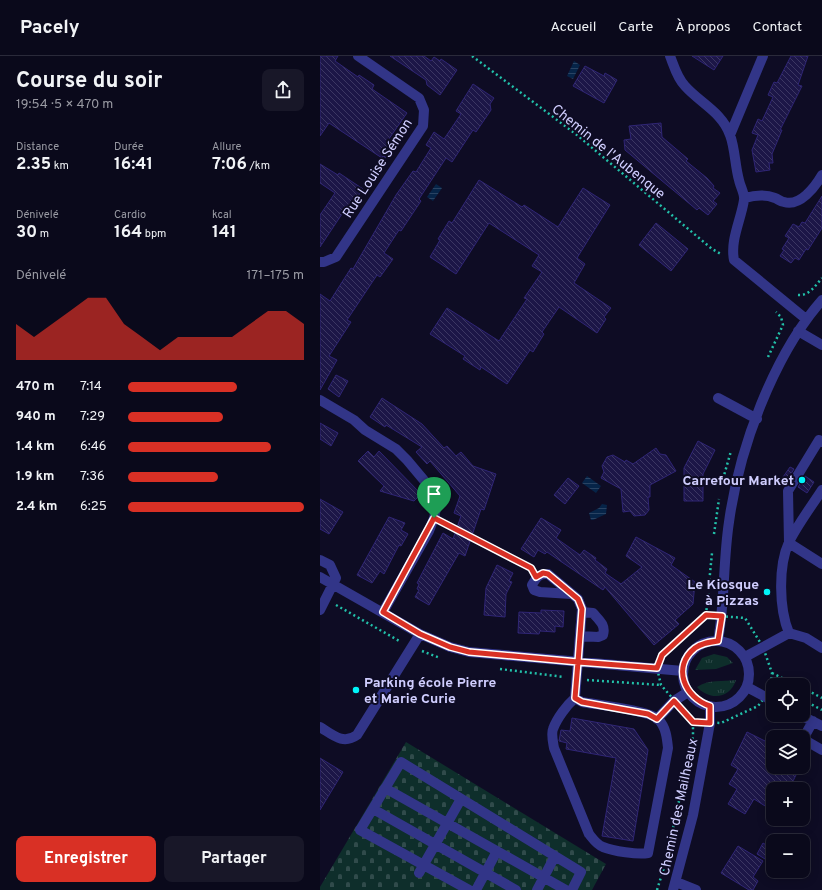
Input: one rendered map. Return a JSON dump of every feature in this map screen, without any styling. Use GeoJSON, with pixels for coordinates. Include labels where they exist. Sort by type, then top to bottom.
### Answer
{"type":"FeatureCollection","features":[{"type":"Feature","properties":{"kind":"street","name":"Rue Louise Sémon"},"geometry":{"type":"LineString","coordinates":[[320,262],[336,257],[423,126],[424,110],[419,98],[358,56]]}},
{"type":"Feature","properties":{"kind":"street"},"geometry":{"type":"LineString","coordinates":[[670,56],[678,77],[684,85],[694,96],[714,111],[721,119],[730,135],[739,181],[745,198],[734,242],[734,260],[806,319]]}},
{"type":"Feature","properties":{"kind":"street"},"geometry":{"type":"LineString","coordinates":[[730,135],[763,56]]}},
{"type":"Feature","properties":{"kind":"street"},"geometry":{"type":"LineString","coordinates":[[745,198],[754,195],[775,198],[784,202],[793,203],[803,198],[822,175]]}},
{"type":"Feature","properties":{"kind":"street"},"geometry":{"type":"LineString","coordinates":[[718,641],[722,616],[729,522],[742,462],[764,397],[798,331],[822,300]]}},
{"type":"Feature","properties":{"kind":"street"},"geometry":{"type":"LineString","coordinates":[[798,331],[822,345]]}},
{"type":"Feature","properties":{"kind":"street"},"geometry":{"type":"LineString","coordinates":[[718,398],[756,419]]}},
{"type":"Feature","properties":{"kind":"street"},"geometry":{"type":"LineString","coordinates":[[320,400],[354,420],[364,430],[396,449],[433,491],[437,504],[434,518],[383,612]]}},
{"type":"Feature","properties":{"kind":"street"},"geometry":{"type":"LineString","coordinates":[[789,542],[788,491],[821,439]]}},
{"type":"Feature","properties":{"kind":"street"},"geometry":{"type":"LineString","coordinates":[[822,490],[789,542],[783,560],[782,584],[783,619],[789,632],[806,638],[822,648]]}},
{"type":"Feature","properties":{"kind":"street"},"geometry":{"type":"LineString","coordinates":[[789,542],[822,564]]}},
{"type":"Feature","properties":{"kind":"street"},"geometry":{"type":"LineString","coordinates":[[320,560],[330,565],[336,578],[320,610]]}},
{"type":"Feature","properties":{"kind":"street"},"geometry":{"type":"LineString","coordinates":[[571,594],[540,592],[534,590],[532,585],[536,577],[543,573],[548,574],[578,599],[582,612],[575,698],[570,702],[552,730],[554,748],[589,834],[596,843],[603,848],[641,855],[648,853],[668,748],[667,737],[663,726],[657,719],[648,714],[582,702],[575,698]]}},
{"type":"Feature","properties":{"kind":"street"},"geometry":{"type":"LineString","coordinates":[[320,577],[420,634],[450,647],[469,652],[683,671]]}},
{"type":"Feature","properties":{"kind":"street"},"geometry":{"type":"LineString","coordinates":[[580,636],[598,637],[603,635],[605,630],[604,626],[593,613],[582,612]]}},
{"type":"Feature","properties":{"kind":"street"},"geometry":{"type":"LineString","coordinates":[[745,657],[789,632]]}},
{"type":"Feature","properties":{"kind":"street"},"geometry":{"type":"LineString","coordinates":[[320,727],[341,740],[350,740],[357,735],[420,634]]}},
{"type":"Feature","properties":{"kind":"street"},"geometry":{"type":"LineString","coordinates":[[718,641],[729,643],[738,649],[745,657],[749,667],[747,687],[741,696],[732,703],[721,707],[710,706],[698,701],[688,692],[683,678],[683,671],[687,658],[694,648],[706,642],[718,641]]}},
{"type":"Feature","properties":{"kind":"street"},"geometry":{"type":"LineString","coordinates":[[747,687],[766,697]]}},
{"type":"Feature","properties":{"kind":"street"},"geometry":{"type":"LineString","coordinates":[[657,719],[674,701],[688,692]]}},
{"type":"Feature","properties":{"kind":"street","name":"Chemin des Mailheaux"},"geometry":{"type":"LineString","coordinates":[[675,886],[693,815],[710,723],[710,706]]}},
{"type":"Feature","properties":{"kind":"street"},"geometry":{"type":"LineString","coordinates":[[818,723],[804,739],[822,750]]}},
{"type":"Feature","properties":{"kind":"street"},"geometry":{"type":"LineString","coordinates":[[469,890],[422,869],[358,834],[401,762],[581,872],[572,890]]}},
{"type":"Feature","properties":{"kind":"street"},"geometry":{"type":"LineString","coordinates":[[385,788],[566,890]]}},
{"type":"Feature","properties":{"kind":"street"},"geometry":{"type":"LineString","coordinates":[[422,869],[461,798]]}},
{"type":"Feature","properties":{"kind":"street"},"geometry":{"type":"LineString","coordinates":[[373,809],[516,890]]}},
{"type":"Feature","properties":{"kind":"street"},"geometry":{"type":"LineString","coordinates":[[476,890],[498,851]]}},
{"type":"Feature","properties":{"kind":"street"},"geometry":{"type":"LineString","coordinates":[[536,890],[555,856]]}},
{"type":"Feature","properties":{"kind":"street"},"geometry":{"type":"LineString","coordinates":[[675,886],[696,890]]}},
{"type":"Feature","properties":{"kind":"path","name":"Chemin de l'Aubenque"},"geometry":{"type":"LineString","coordinates":[[472,56],[577,135],[712,249],[734,260]]}},
{"type":"Feature","properties":{"kind":"path"},"geometry":{"type":"LineString","coordinates":[[793,293],[804,295],[809,292],[822,278]]}},
{"type":"Feature","properties":{"kind":"path"},"geometry":{"type":"LineString","coordinates":[[434,518],[531,568],[536,577]]}},
{"type":"Feature","properties":{"kind":"path"},"geometry":{"type":"LineString","coordinates":[[766,701],[721,723],[693,722],[661,684],[657,668],[662,655],[706,615],[746,618],[763,648],[772,673],[772,678]]}},
{"type":"Feature","properties":{"kind":"path"},"geometry":{"type":"LineString","coordinates":[[772,673],[782,678]]}},
{"type":"Feature","properties":{"kind":"path"},"geometry":{"type":"LineString","coordinates":[[810,692],[822,698]]}},
{"type":"Feature","properties":{"kind":"path"},"geometry":{"type":"LineString","coordinates":[[810,704],[822,710]]}},
{"type":"Feature","properties":{"kind":"path","name":"Chemin des Mailheaux"},"geometry":{"type":"LineString","coordinates":[[657,890],[666,861],[690,752],[693,736],[693,722]]}},
{"type":"Feature","properties":{"kind":"green space"},"geometry":{"type":"Polygon","coordinates":[[[714,654],[727,657],[733,663],[716,669],[695,670],[702,658],[714,654]]]}},
{"type":"Feature","properties":{"kind":"green space"},"geometry":{"type":"Polygon","coordinates":[[[736,680],[729,691],[719,696],[708,694],[697,687],[711,682],[736,680]]]}},
{"type":"Feature","properties":{"kind":"green space"},"geometry":{"type":"Polygon","coordinates":[[[406,742],[606,864],[592,890],[320,890],[320,887],[406,742]]]}},
{"type":"Feature","properties":{"kind":"water"},"geometry":{"type":"Polygon","coordinates":[[[574,61],[580,65],[573,79],[567,76],[574,61]]]}},
{"type":"Feature","properties":{"kind":"water"},"geometry":{"type":"Polygon","coordinates":[[[436,184],[442,188],[433,201],[427,197],[436,184]]]}},
{"type":"Feature","properties":{"kind":"water"},"geometry":{"type":"Polygon","coordinates":[[[587,476],[601,486],[596,493],[582,483],[587,476]]]}},
{"type":"Feature","properties":{"kind":"water"},"geometry":{"type":"Polygon","coordinates":[[[602,504],[607,505],[606,514],[591,520],[589,513],[599,508],[602,504]]]}},
{"type":"Feature","properties":{"kind":"building"},"geometry":{"type":"Polygon","coordinates":[[[320,56],[338,56],[335,61],[358,77],[359,75],[374,85],[372,89],[407,113],[386,143],[393,147],[386,158],[383,156],[382,158],[329,123],[320,136],[320,56]]]}},
{"type":"Feature","properties":{"kind":"building"},"geometry":{"type":"Polygon","coordinates":[[[390,56],[424,56],[431,61],[434,57],[440,61],[441,59],[457,70],[440,95],[427,85],[426,80],[390,56]]]}},
{"type":"Feature","properties":{"kind":"building"},"geometry":{"type":"Polygon","coordinates":[[[692,56],[723,56],[714,70],[692,56]]]}},
{"type":"Feature","properties":{"kind":"building"},"geometry":{"type":"Polygon","coordinates":[[[791,56],[808,56],[798,85],[802,86],[780,130],[782,130],[772,154],[773,163],[769,163],[770,170],[756,172],[752,150],[758,135],[752,133],[758,119],[762,121],[773,97],[768,95],[774,82],[777,83],[791,56]]]}},
{"type":"Feature","properties":{"kind":"building"},"geometry":{"type":"Polygon","coordinates":[[[585,66],[604,76],[605,73],[617,80],[604,103],[573,86],[585,66]]]}},
{"type":"Feature","properties":{"kind":"building"},"geometry":{"type":"Polygon","coordinates":[[[473,84],[494,98],[490,104],[491,110],[476,132],[473,130],[452,162],[446,158],[419,199],[421,201],[384,253],[393,259],[380,277],[377,275],[347,320],[351,322],[329,356],[337,360],[320,390],[320,294],[330,301],[351,268],[353,269],[396,195],[413,171],[416,172],[431,148],[426,145],[434,132],[444,139],[461,114],[456,111],[473,84]]]}},
{"type":"Feature","properties":{"kind":"building"},"geometry":{"type":"Polygon","coordinates":[[[661,123],[662,137],[688,159],[686,161],[707,178],[714,186],[713,188],[720,193],[713,201],[717,204],[708,215],[699,208],[697,210],[625,150],[624,140],[631,139],[629,126],[661,123]]]}},
{"type":"Feature","properties":{"kind":"building"},"geometry":{"type":"Polygon","coordinates":[[[320,164],[338,175],[339,173],[363,189],[358,196],[360,198],[349,215],[344,211],[320,247],[320,215],[335,193],[320,183],[320,164]]]}},
{"type":"Feature","properties":{"kind":"building"},"geometry":{"type":"Polygon","coordinates":[[[479,180],[522,207],[524,205],[558,227],[583,188],[610,205],[577,258],[585,264],[574,283],[611,308],[604,317],[606,319],[597,333],[559,307],[542,332],[544,334],[533,352],[530,350],[507,384],[481,367],[480,370],[463,359],[465,356],[430,334],[447,308],[499,341],[527,299],[524,298],[542,272],[532,266],[539,255],[489,223],[456,274],[430,257],[440,240],[438,239],[449,221],[452,223],[479,180]]]}},
{"type":"Feature","properties":{"kind":"building"},"geometry":{"type":"Polygon","coordinates":[[[822,196],[822,228],[808,250],[806,249],[799,260],[795,258],[791,263],[780,256],[784,250],[782,249],[789,238],[785,236],[793,224],[799,227],[802,222],[805,223],[822,196]]]}},
{"type":"Feature","properties":{"kind":"building"},"geometry":{"type":"Polygon","coordinates":[[[656,223],[688,249],[671,271],[639,245],[656,223]]]}},
{"type":"Feature","properties":{"kind":"building"},"geometry":{"type":"Polygon","coordinates":[[[336,375],[348,381],[339,397],[328,389],[336,375]]]}},
{"type":"Feature","properties":{"kind":"building"},"geometry":{"type":"Polygon","coordinates":[[[382,398],[422,424],[444,448],[447,446],[456,456],[461,452],[473,466],[496,474],[484,510],[481,509],[465,556],[459,553],[429,605],[415,597],[419,590],[417,589],[419,584],[417,583],[443,533],[453,539],[461,516],[454,513],[460,496],[430,461],[427,464],[416,452],[422,447],[370,417],[382,398]]]}},
{"type":"Feature","properties":{"kind":"building"},"geometry":{"type":"Polygon","coordinates":[[[320,423],[338,433],[331,446],[320,439],[320,423]]]}},
{"type":"Feature","properties":{"kind":"building"},"geometry":{"type":"Polygon","coordinates":[[[698,441],[715,450],[703,474],[703,501],[684,501],[684,468],[698,441]]]}},
{"type":"Feature","properties":{"kind":"building"},"geometry":{"type":"Polygon","coordinates":[[[656,448],[660,454],[666,455],[676,471],[650,485],[650,497],[648,497],[649,510],[645,515],[634,516],[630,511],[623,512],[621,489],[601,478],[604,472],[602,466],[607,457],[613,455],[625,462],[626,460],[633,464],[656,448]]]}},
{"type":"Feature","properties":{"kind":"building"},"geometry":{"type":"Polygon","coordinates":[[[368,451],[374,457],[379,451],[421,494],[414,501],[380,491],[384,486],[358,461],[368,451]]]}},
{"type":"Feature","properties":{"kind":"building"},"geometry":{"type":"Polygon","coordinates":[[[790,467],[794,469],[787,480],[783,477],[790,467]]]}},
{"type":"Feature","properties":{"kind":"building"},"geometry":{"type":"Polygon","coordinates":[[[805,476],[814,482],[807,493],[798,487],[805,476]]]}},
{"type":"Feature","properties":{"kind":"building"},"geometry":{"type":"Polygon","coordinates":[[[568,478],[579,486],[565,504],[554,495],[568,478]]]}},
{"type":"Feature","properties":{"kind":"building"},"geometry":{"type":"Polygon","coordinates":[[[320,499],[343,512],[329,534],[320,529],[320,499]]]}},
{"type":"Feature","properties":{"kind":"building"},"geometry":{"type":"Polygon","coordinates":[[[389,517],[405,523],[401,530],[408,534],[401,546],[399,545],[384,574],[380,571],[372,583],[357,575],[389,517]]]}},
{"type":"Feature","properties":{"kind":"building"},"geometry":{"type":"Polygon","coordinates":[[[541,518],[561,530],[556,538],[580,555],[584,550],[596,558],[595,560],[607,569],[605,573],[621,584],[642,567],[626,556],[636,537],[675,558],[671,565],[695,582],[693,604],[675,620],[679,624],[654,645],[605,587],[603,590],[547,552],[545,554],[538,550],[534,557],[521,549],[541,518]]]}},
{"type":"Feature","properties":{"kind":"building"},"geometry":{"type":"Polygon","coordinates":[[[497,565],[513,573],[509,581],[512,582],[506,594],[505,617],[484,615],[486,588],[497,565]]]}},
{"type":"Feature","properties":{"kind":"building"},"geometry":{"type":"Polygon","coordinates":[[[541,610],[564,611],[563,627],[555,626],[555,632],[540,631],[539,634],[518,633],[519,612],[541,613],[541,610]]]}},
{"type":"Feature","properties":{"kind":"building"},"geometry":{"type":"Polygon","coordinates":[[[572,718],[634,729],[648,750],[633,841],[602,836],[616,758],[566,749],[567,743],[559,741],[561,730],[570,731],[572,718]]]}},
{"type":"Feature","properties":{"kind":"building"},"geometry":{"type":"Polygon","coordinates":[[[747,732],[766,742],[766,774],[796,774],[792,782],[766,782],[766,807],[754,799],[745,814],[728,804],[737,789],[729,784],[738,769],[731,765],[747,732]]]}},
{"type":"Feature","properties":{"kind":"building"},"geometry":{"type":"Polygon","coordinates":[[[320,758],[343,772],[320,810],[320,758]]]}},
{"type":"Feature","properties":{"kind":"building"},"geometry":{"type":"Polygon","coordinates":[[[763,843],[766,845],[766,860],[757,854],[763,843]]]}},
{"type":"Feature","properties":{"kind":"building"},"geometry":{"type":"Polygon","coordinates":[[[738,846],[763,861],[753,877],[758,881],[753,890],[749,890],[721,873],[738,846]]]}},
{"type":"Feature","properties":{"kind":"place","name":"Carrefour Market"},"geometry":{"type":"Point","coordinates":[802,480]}},
{"type":"Feature","properties":{"kind":"place","name":"Le Kiosque à Pizzas"},"geometry":{"type":"Point","coordinates":[767,592]}},
{"type":"Feature","properties":{"kind":"place","name":"Parking école Pierre et Marie Curie"},"geometry":{"type":"Point","coordinates":[356,690]}},
{"type":"Feature","properties":{"kind":"route"},"geometry":{"type":"LineString","coordinates":[[434,518],[429,531],[383,612],[420,634],[450,647],[469,652],[578,662],[574,691],[575,698],[582,702],[648,714],[657,719],[674,701],[693,722],[710,723],[710,706],[701,704],[688,692],[683,678],[683,671],[687,658],[694,648],[706,642],[718,641],[722,616],[706,615],[662,655],[657,668],[578,662],[582,609],[578,599],[548,574],[543,573],[536,577],[531,568],[434,518]]}}]}
